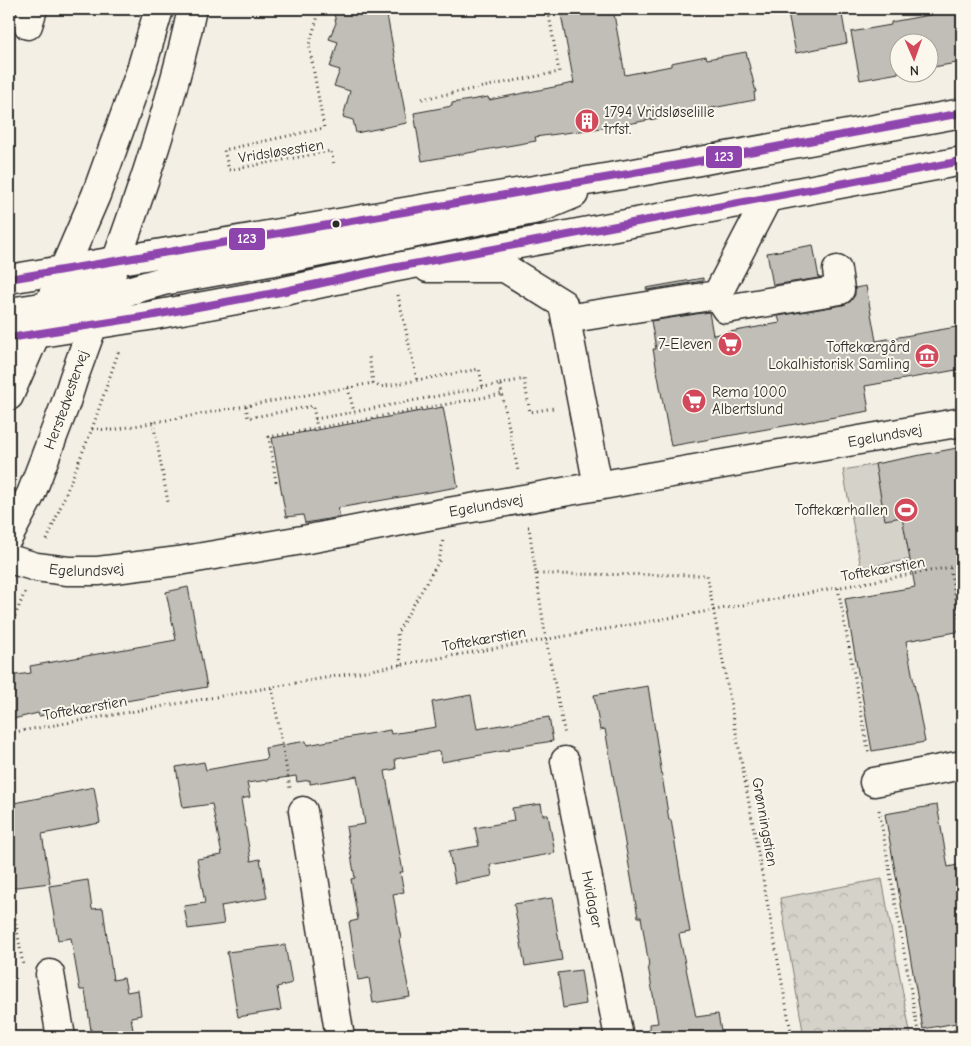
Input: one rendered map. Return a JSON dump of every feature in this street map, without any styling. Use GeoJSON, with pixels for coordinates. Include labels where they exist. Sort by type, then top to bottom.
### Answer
{"type":"FeatureCollection","features":[{"type":"Feature","properties":{"kind":"main road"},"geometry":{"type":"LineString","coordinates":[[48,306],[96,195],[140,73],[159,9]]}},
{"type":"Feature","properties":{"kind":"main road","name":"Herstedvestervej"},"geometry":{"type":"LineString","coordinates":[[9,536],[31,494],[65,405],[143,185],[183,49],[192,9]]}},
{"type":"Feature","properties":{"kind":"main road"},"geometry":{"type":"LineString","coordinates":[[9,279],[626,174],[962,113]]}},
{"type":"Feature","properties":{"kind":"main road"},"geometry":{"type":"LineString","coordinates":[[22,336],[280,292],[392,268],[962,161]]}},
{"type":"Feature","properties":{"kind":"main road"},"geometry":{"type":"LineString","coordinates":[[22,336],[103,298],[163,280],[280,260],[538,209],[626,174]]}},
{"type":"Feature","properties":{"kind":"main road"},"geometry":{"type":"LineString","coordinates":[[717,295],[768,197]]}},
{"type":"Feature","properties":{"kind":"main road"},"geometry":{"type":"LineString","coordinates":[[9,396],[22,336],[48,306],[116,262]]}},
{"type":"Feature","properties":{"kind":"main road"},"geometry":{"type":"LineString","coordinates":[[392,268],[505,268],[563,304],[598,486]]}},
{"type":"Feature","properties":{"kind":"main road"},"geometry":{"type":"LineString","coordinates":[[717,295],[726,309],[840,290],[837,270]]}},
{"type":"Feature","properties":{"kind":"main road"},"geometry":{"type":"LineString","coordinates":[[566,319],[717,295]]}},
{"type":"Feature","properties":{"kind":"main road"},"geometry":{"type":"LineString","coordinates":[[9,312],[48,306]]}},
{"type":"Feature","properties":{"kind":"main road","name":"Egelundsvej"},"geometry":{"type":"LineString","coordinates":[[9,559],[36,567],[98,571],[178,561],[962,422]]}},
{"type":"Feature","properties":{"kind":"main road","name":"Hvidager"},"geometry":{"type":"LineString","coordinates":[[565,761],[619,1037]]}},
{"type":"Feature","properties":{"kind":"main road"},"geometry":{"type":"LineString","coordinates":[[874,782],[962,765]]}},
{"type":"Feature","properties":{"kind":"main road"},"geometry":{"type":"LineString","coordinates":[[303,811],[340,1037]]}},
{"type":"Feature","properties":{"kind":"main road"},"geometry":{"type":"LineString","coordinates":[[50,974],[61,1037]]}},
{"type":"Feature","properties":{"kind":"path","name":"Vridsløsestien"},"geometry":{"type":"LineString","coordinates":[[320,9],[308,45],[324,128],[224,150],[229,170],[330,152],[334,164]]}},
{"type":"Feature","properties":{"kind":"path"},"geometry":{"type":"LineString","coordinates":[[422,99],[559,72],[548,9]]}},
{"type":"Feature","properties":{"kind":"path"},"geometry":{"type":"LineString","coordinates":[[392,268],[417,380]]}},
{"type":"Feature","properties":{"kind":"path"},"geometry":{"type":"LineString","coordinates":[[369,356],[373,383]]}},
{"type":"Feature","properties":{"kind":"path"},"geometry":{"type":"LineString","coordinates":[[9,630],[92,429],[112,430],[373,383],[380,387],[479,369],[482,387]]}},
{"type":"Feature","properties":{"kind":"path"},"geometry":{"type":"LineString","coordinates":[[315,419],[524,379],[530,412],[540,411]]}},
{"type":"Feature","properties":{"kind":"path"},"geometry":{"type":"LineString","coordinates":[[500,384],[518,472]]}},
{"type":"Feature","properties":{"kind":"path"},"geometry":{"type":"LineString","coordinates":[[348,388],[354,412]]}},
{"type":"Feature","properties":{"kind":"path"},"geometry":{"type":"LineString","coordinates":[[276,482],[269,438],[502,394]]}},
{"type":"Feature","properties":{"kind":"path"},"geometry":{"type":"LineString","coordinates":[[246,406],[248,418],[313,406],[317,428]]}},
{"type":"Feature","properties":{"kind":"path"},"geometry":{"type":"LineString","coordinates":[[153,422],[168,502]]}},
{"type":"Feature","properties":{"kind":"path"},"geometry":{"type":"LineString","coordinates":[[401,665],[397,633],[439,561],[444,538],[443,513]]}},
{"type":"Feature","properties":{"kind":"path"},"geometry":{"type":"LineString","coordinates":[[529,527],[546,640],[569,757],[565,761]]}},
{"type":"Feature","properties":{"kind":"path","name":"Toftekærstien"},"geometry":{"type":"LineString","coordinates":[[9,733],[546,640],[962,565]]}},
{"type":"Feature","properties":{"kind":"path"},"geometry":{"type":"LineString","coordinates":[[950,568],[962,634]]}},
{"type":"Feature","properties":{"kind":"path","name":"Grønningstien"},"geometry":{"type":"LineString","coordinates":[[536,574],[707,575],[715,610],[792,1037]]}},
{"type":"Feature","properties":{"kind":"path"},"geometry":{"type":"LineString","coordinates":[[838,588],[918,1037],[962,1029]]}},
{"type":"Feature","properties":{"kind":"path"},"geometry":{"type":"LineString","coordinates":[[272,688],[294,808],[303,811]]}},
{"type":"Feature","properties":{"kind":"path"},"geometry":{"type":"LineString","coordinates":[[9,884],[24,970],[50,974]]}},
{"type":"Feature","properties":{"kind":"green space","name":"Toftekærhallen"},"geometry":{"type":"Polygon","coordinates":[[[962,449],[962,550],[861,568],[843,470],[962,449]]]}},
{"type":"Feature","properties":{"kind":"green space"},"geometry":{"type":"Polygon","coordinates":[[[882,879],[911,1037],[804,1037],[780,898],[882,879]]]}},
{"type":"Feature","properties":{"kind":"building"},"geometry":{"type":"Polygon","coordinates":[[[333,9],[383,9],[384,16],[387,15],[407,123],[356,133],[353,120],[343,117],[350,91],[334,86],[340,70],[330,67],[338,42],[329,39],[336,23],[333,9]]]}},
{"type":"Feature","properties":{"kind":"building"},"geometry":{"type":"Polygon","coordinates":[[[560,9],[613,9],[625,75],[671,66],[671,63],[706,56],[707,59],[746,52],[756,92],[754,92],[755,100],[617,126],[535,137],[536,141],[422,161],[414,113],[452,106],[452,103],[488,97],[489,100],[574,83],[560,9]]]}},
{"type":"Feature","properties":{"kind":"building"},"geometry":{"type":"Polygon","coordinates":[[[787,9],[841,9],[847,43],[796,53],[787,9]]]}},
{"type":"Feature","properties":{"kind":"building"},"geometry":{"type":"Polygon","coordinates":[[[962,9],[962,62],[938,66],[938,32],[888,32],[888,75],[860,80],[851,32],[891,25],[891,22],[962,9]]]}},
{"type":"Feature","properties":{"kind":"building"},"geometry":{"type":"Polygon","coordinates":[[[813,245],[819,278],[773,285],[767,253],[813,245]]]}},
{"type":"Feature","properties":{"kind":"building"},"geometry":{"type":"Polygon","coordinates":[[[703,278],[703,281],[647,290],[646,288],[703,278]]]}},
{"type":"Feature","properties":{"kind":"building"},"geometry":{"type":"Polygon","coordinates":[[[866,286],[876,341],[962,326],[962,369],[865,386],[869,411],[671,446],[653,349],[656,349],[651,321],[709,312],[713,335],[780,323],[778,316],[843,305],[850,302],[855,295],[855,288],[866,286]]]}},
{"type":"Feature","properties":{"kind":"building"},"geometry":{"type":"Polygon","coordinates":[[[443,407],[458,487],[338,508],[340,517],[305,523],[303,515],[286,517],[272,438],[443,407]]]}},
{"type":"Feature","properties":{"kind":"building"},"geometry":{"type":"Polygon","coordinates":[[[962,447],[962,631],[906,641],[925,742],[872,751],[845,599],[915,587],[902,517],[885,520],[875,464],[962,447]]]}},
{"type":"Feature","properties":{"kind":"building"},"geometry":{"type":"Polygon","coordinates":[[[188,587],[207,687],[39,716],[38,713],[9,720],[9,676],[31,673],[30,666],[176,640],[166,592],[188,587]]]}},
{"type":"Feature","properties":{"kind":"building"},"geometry":{"type":"Polygon","coordinates":[[[648,686],[669,820],[671,820],[690,932],[679,934],[696,1017],[718,1014],[722,1037],[650,1037],[649,1024],[658,1023],[649,965],[641,917],[638,917],[605,729],[600,730],[594,695],[648,686]]]}},
{"type":"Feature","properties":{"kind":"building"},"geometry":{"type":"Polygon","coordinates":[[[471,695],[477,729],[549,717],[553,741],[442,762],[440,751],[395,759],[396,769],[385,771],[403,872],[400,872],[404,892],[393,894],[401,939],[399,940],[410,997],[373,1003],[369,978],[358,980],[349,922],[358,920],[351,879],[355,878],[346,827],[365,824],[357,776],[310,784],[310,780],[297,782],[296,776],[247,783],[250,797],[241,799],[251,861],[260,859],[267,898],[221,906],[224,924],[188,929],[184,906],[205,903],[197,859],[222,855],[212,804],[183,808],[176,767],[204,762],[206,770],[267,759],[265,748],[306,741],[307,745],[390,730],[391,734],[436,727],[432,702],[471,695]]]}},
{"type":"Feature","properties":{"kind":"building"},"geometry":{"type":"Polygon","coordinates":[[[94,787],[100,823],[42,834],[50,883],[9,888],[9,804],[94,787]]]}},
{"type":"Feature","properties":{"kind":"building"},"geometry":{"type":"Polygon","coordinates":[[[541,804],[543,815],[548,815],[555,853],[490,865],[492,876],[455,883],[449,851],[479,846],[475,828],[514,821],[512,808],[541,804]]]}},
{"type":"Feature","properties":{"kind":"building"},"geometry":{"type":"Polygon","coordinates":[[[937,805],[948,867],[962,864],[962,918],[957,919],[962,948],[962,1022],[923,1029],[885,814],[937,805]]]}},
{"type":"Feature","properties":{"kind":"building"},"geometry":{"type":"Polygon","coordinates":[[[88,880],[92,909],[103,908],[113,980],[124,978],[127,992],[138,990],[141,1015],[131,1017],[134,1037],[92,1037],[85,990],[80,990],[71,938],[58,940],[49,886],[88,880]]]}},
{"type":"Feature","properties":{"kind":"building"},"geometry":{"type":"Polygon","coordinates":[[[552,898],[562,960],[525,966],[514,904],[552,898]]]}},
{"type":"Feature","properties":{"kind":"building"},"geometry":{"type":"Polygon","coordinates":[[[285,945],[292,983],[277,987],[281,1010],[238,1017],[227,952],[285,945]]]}},
{"type":"Feature","properties":{"kind":"building"},"geometry":{"type":"Polygon","coordinates":[[[581,970],[586,1004],[563,1008],[558,973],[581,970]]]}},
{"type":"Feature","properties":{"kind":"transit line","name":"123"},"geometry":{"type":"LineString","coordinates":[[9,279],[634,173],[962,113]]}},
{"type":"Feature","properties":{"kind":"transit line","name":"123"},"geometry":{"type":"LineString","coordinates":[[9,338],[149,316],[280,292],[392,268],[962,161]]}},
{"type":"Feature","properties":{"kind":"place","name":"1794 Vridsløselille trfst."},"geometry":{"type":"Point","coordinates":[587,121]}},
{"type":"Feature","properties":{"kind":"place","name":"7-Eleven"},"geometry":{"type":"Point","coordinates":[730,344]}},
{"type":"Feature","properties":{"kind":"place","name":"Toftekærgård Lokalhistorisk Samling"},"geometry":{"type":"Point","coordinates":[927,356]}},
{"type":"Feature","properties":{"kind":"place","name":"Rema 1000 Albertslund"},"geometry":{"type":"Point","coordinates":[694,401]}},
{"type":"Feature","properties":{"kind":"place","name":"Toftekærhallen"},"geometry":{"type":"Point","coordinates":[906,510]}}]}
